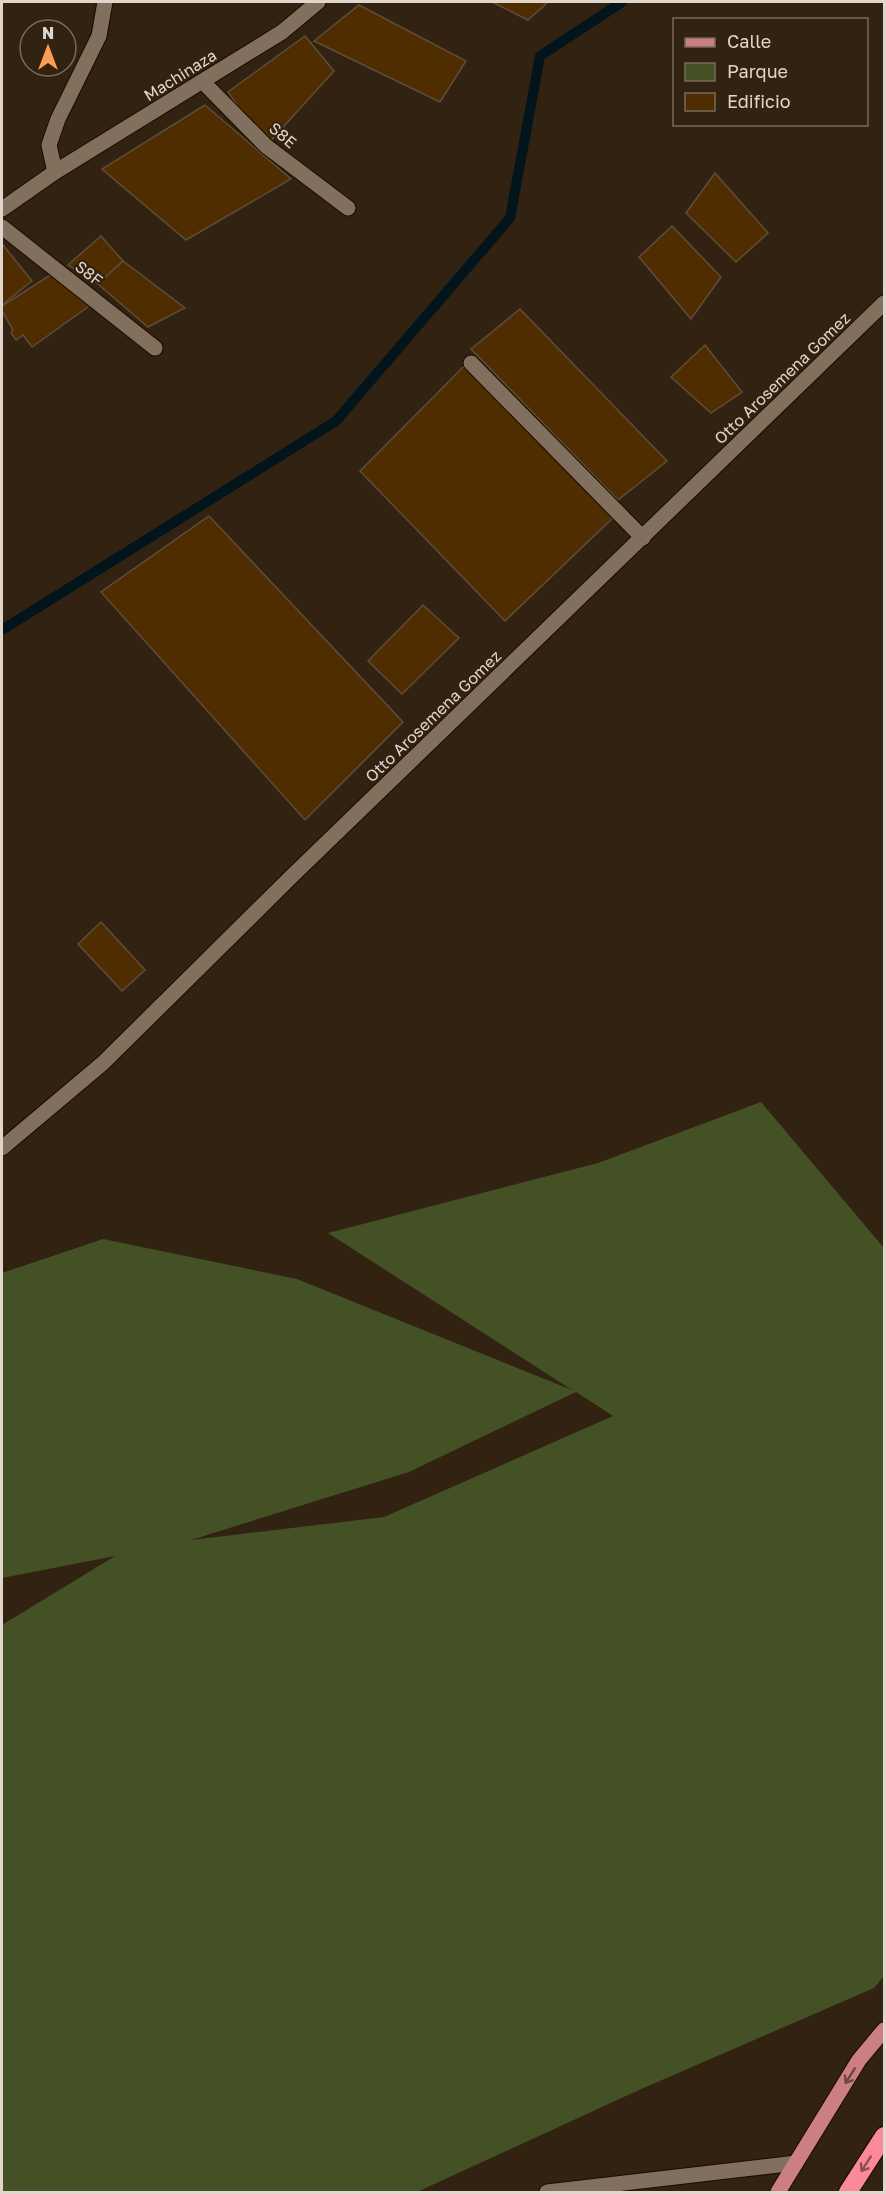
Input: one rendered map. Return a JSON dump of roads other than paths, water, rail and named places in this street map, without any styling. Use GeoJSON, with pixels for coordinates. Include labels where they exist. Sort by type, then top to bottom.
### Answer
{"type":"FeatureCollection","features":[{"type":"Feature","properties":{"kind":"highway"},"geometry":{"type":"LineString","coordinates":[[848,2193],[885,2136]]}},
{"type":"Feature","properties":{"kind":"main road"},"geometry":{"type":"LineString","coordinates":[[778,2193],[859,2060],[885,2030]]}},
{"type":"Feature","properties":{"kind":"street"},"geometry":{"type":"LineString","coordinates":[[55,172],[49,145],[58,119],[99,36],[105,2]]}},
{"type":"Feature","properties":{"kind":"street","name":"Machinaza"},"geometry":{"type":"LineString","coordinates":[[2,209],[55,172],[282,32],[318,2]]}},
{"type":"Feature","properties":{"kind":"street","name":"S8E"},"geometry":{"type":"LineString","coordinates":[[203,82],[266,146],[348,208]]}},
{"type":"Feature","properties":{"kind":"street","name":"S8F"},"geometry":{"type":"LineString","coordinates":[[2,227],[154,348]]}},
{"type":"Feature","properties":{"kind":"street","name":"Otto Arosemena Gomez"},"geometry":{"type":"LineString","coordinates":[[2,1148],[104,1063],[292,876],[885,303]]}},
{"type":"Feature","properties":{"kind":"street"},"geometry":{"type":"LineString","coordinates":[[471,363],[643,538]]}},
{"type":"Feature","properties":{"kind":"street"},"geometry":{"type":"LineString","coordinates":[[547,2193],[796,2163]]}},
{"type":"Feature","properties":{"kind":"waterway"},"geometry":{"type":"LineString","coordinates":[[2,630],[336,421],[510,218],[540,56],[622,2]]}}]}
